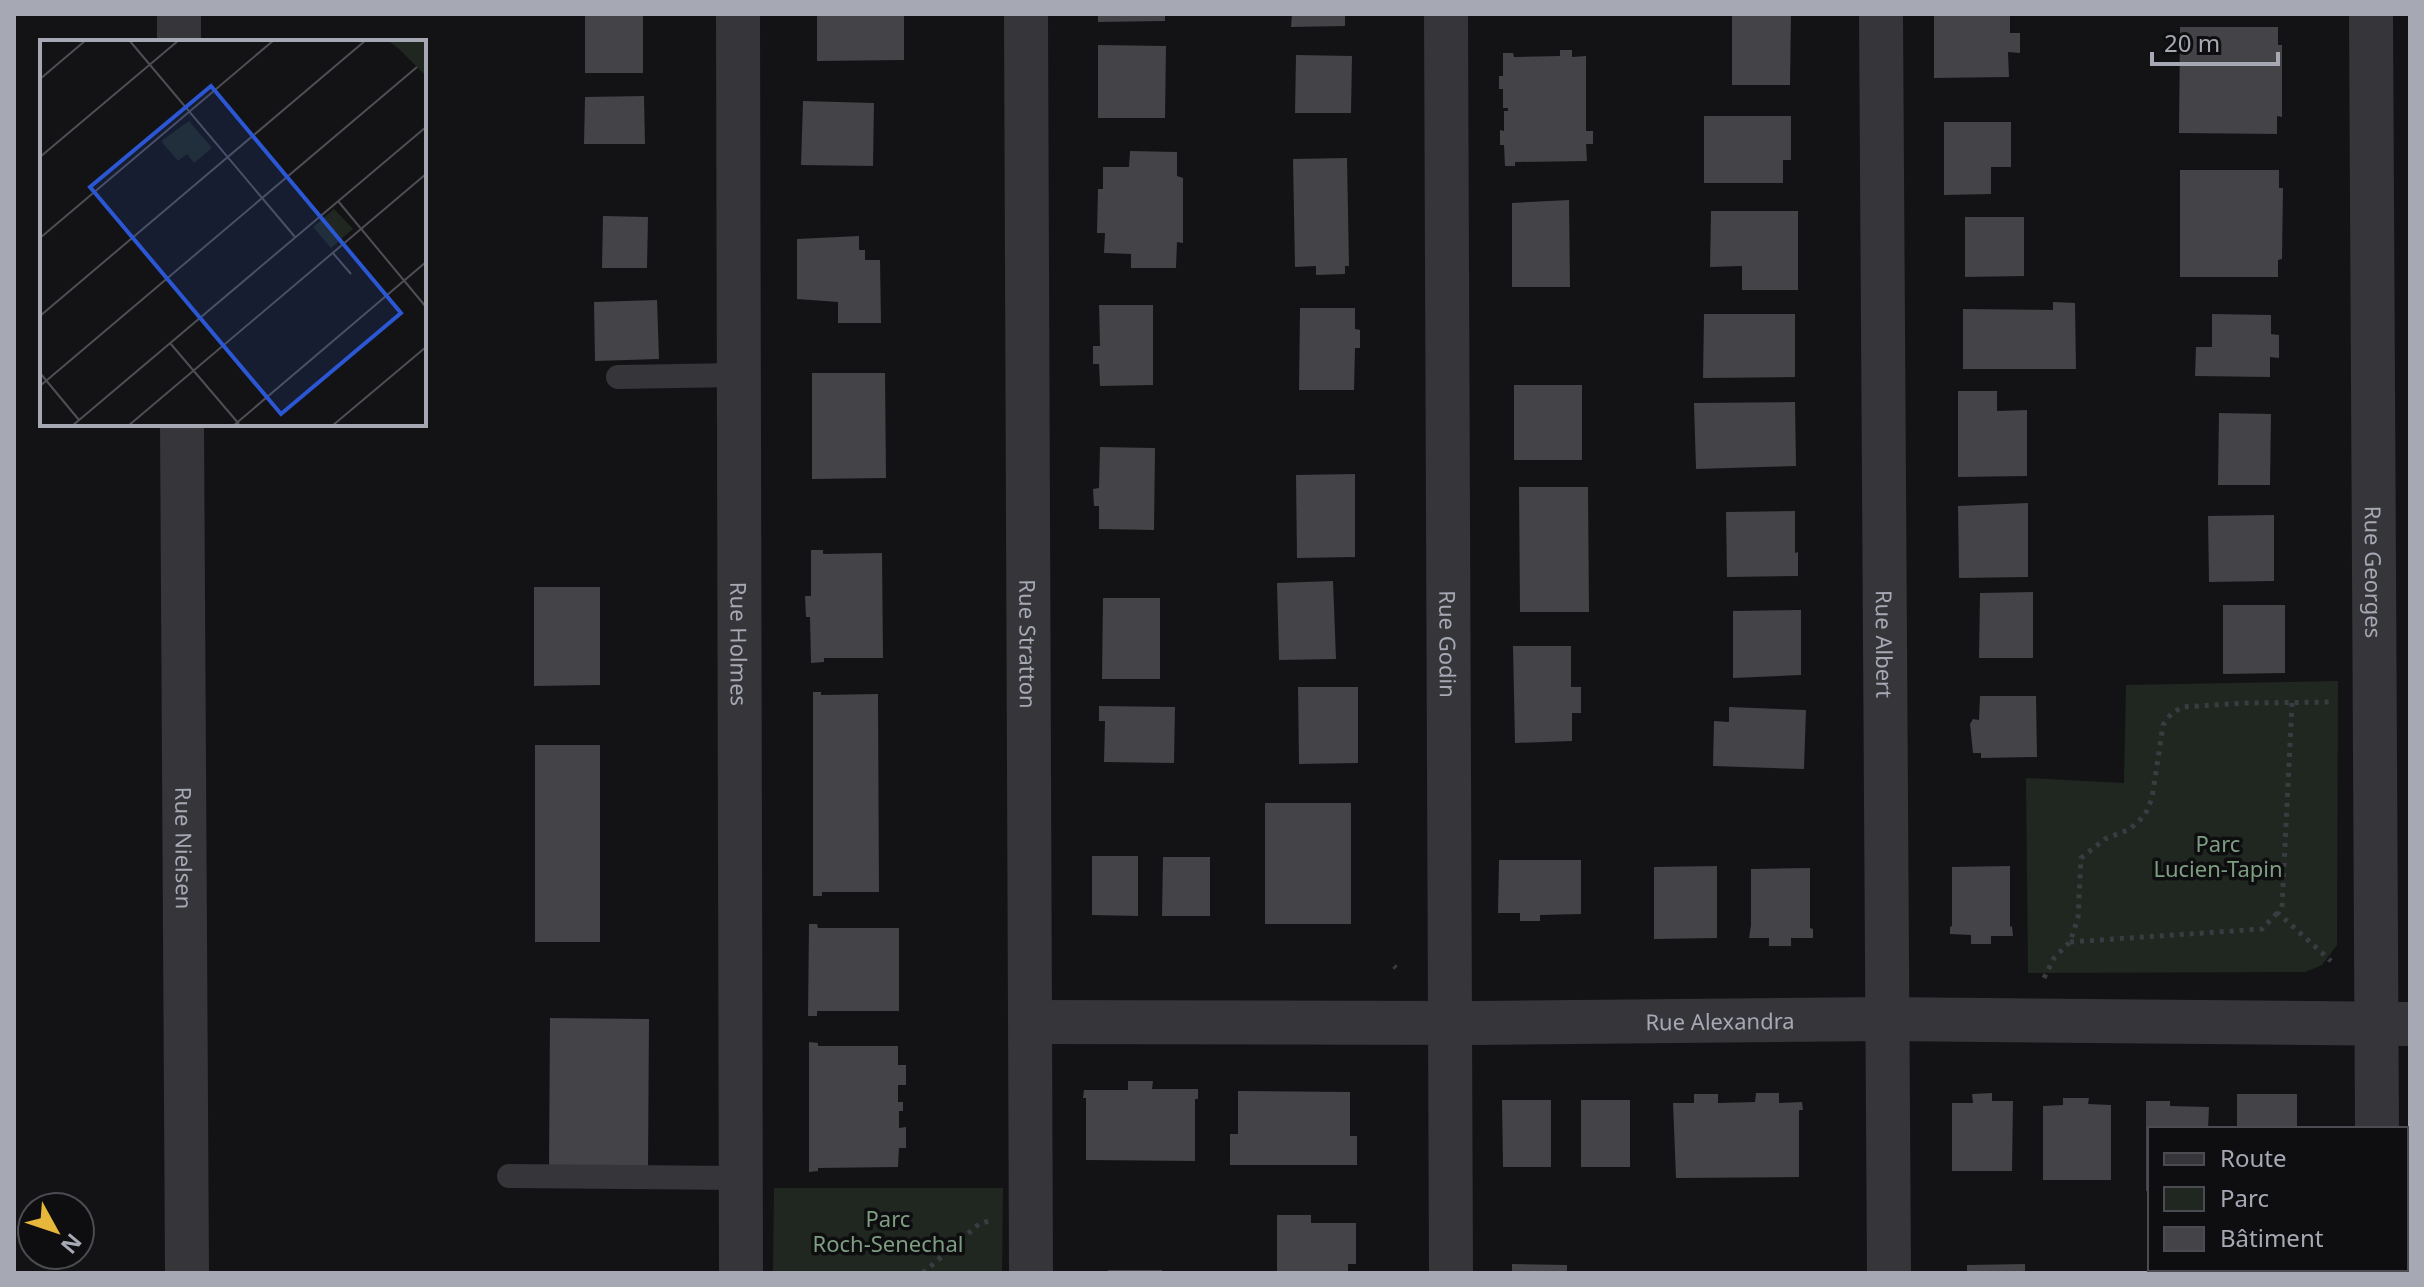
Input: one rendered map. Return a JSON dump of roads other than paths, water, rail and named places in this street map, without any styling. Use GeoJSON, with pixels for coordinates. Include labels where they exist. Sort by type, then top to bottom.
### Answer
{"type":"FeatureCollection","features":[{"type":"Feature","properties":{"kind":"street"},"geometry":{"type":"LineString","coordinates":[[179,14],[179,40]]}},
{"type":"Feature","properties":{"kind":"street","name":"Rue Holmes"},"geometry":{"type":"LineString","coordinates":[[738,14],[741,1273]]}},
{"type":"Feature","properties":{"kind":"street","name":"Rue Stratton"},"geometry":{"type":"LineString","coordinates":[[1026,14],[1031,1273]]}},
{"type":"Feature","properties":{"kind":"street","name":"Rue Godin"},"geometry":{"type":"LineString","coordinates":[[1446,14],[1451,1273]]}},
{"type":"Feature","properties":{"kind":"street","name":"Rue Albert"},"geometry":{"type":"LineString","coordinates":[[1881,14],[1889,1273]]}},
{"type":"Feature","properties":{"kind":"street","name":"Rue Georges"},"geometry":{"type":"LineString","coordinates":[[2371,14],[2394,1024],[2377,1127]]}},
{"type":"Feature","properties":{"kind":"street","name":"Rue Nielsen"},"geometry":{"type":"LineString","coordinates":[[182,426],[187,1273]]}},
{"type":"Feature","properties":{"kind":"street","name":"Rue Alexandra"},"geometry":{"type":"LineString","coordinates":[[1030,1022],[1450,1023],[1886,1019],[2394,1024]]}},
{"type":"Feature","properties":{"kind":"lane"},"geometry":{"type":"LineString","coordinates":[[618,377],[739,375]]}},
{"type":"Feature","properties":{"kind":"lane"},"geometry":{"type":"LineString","coordinates":[[509,1176],[742,1178]]}},
{"type":"Feature","properties":{"kind":"park label","name":"Parc Lucien-Tapin"},"geometry":{"type":"Point","coordinates":[2218,856]}},
{"type":"Feature","properties":{"kind":"park label","name":"Parc Roch-Senechal"},"geometry":{"type":"Point","coordinates":[888,1230]}}]}
